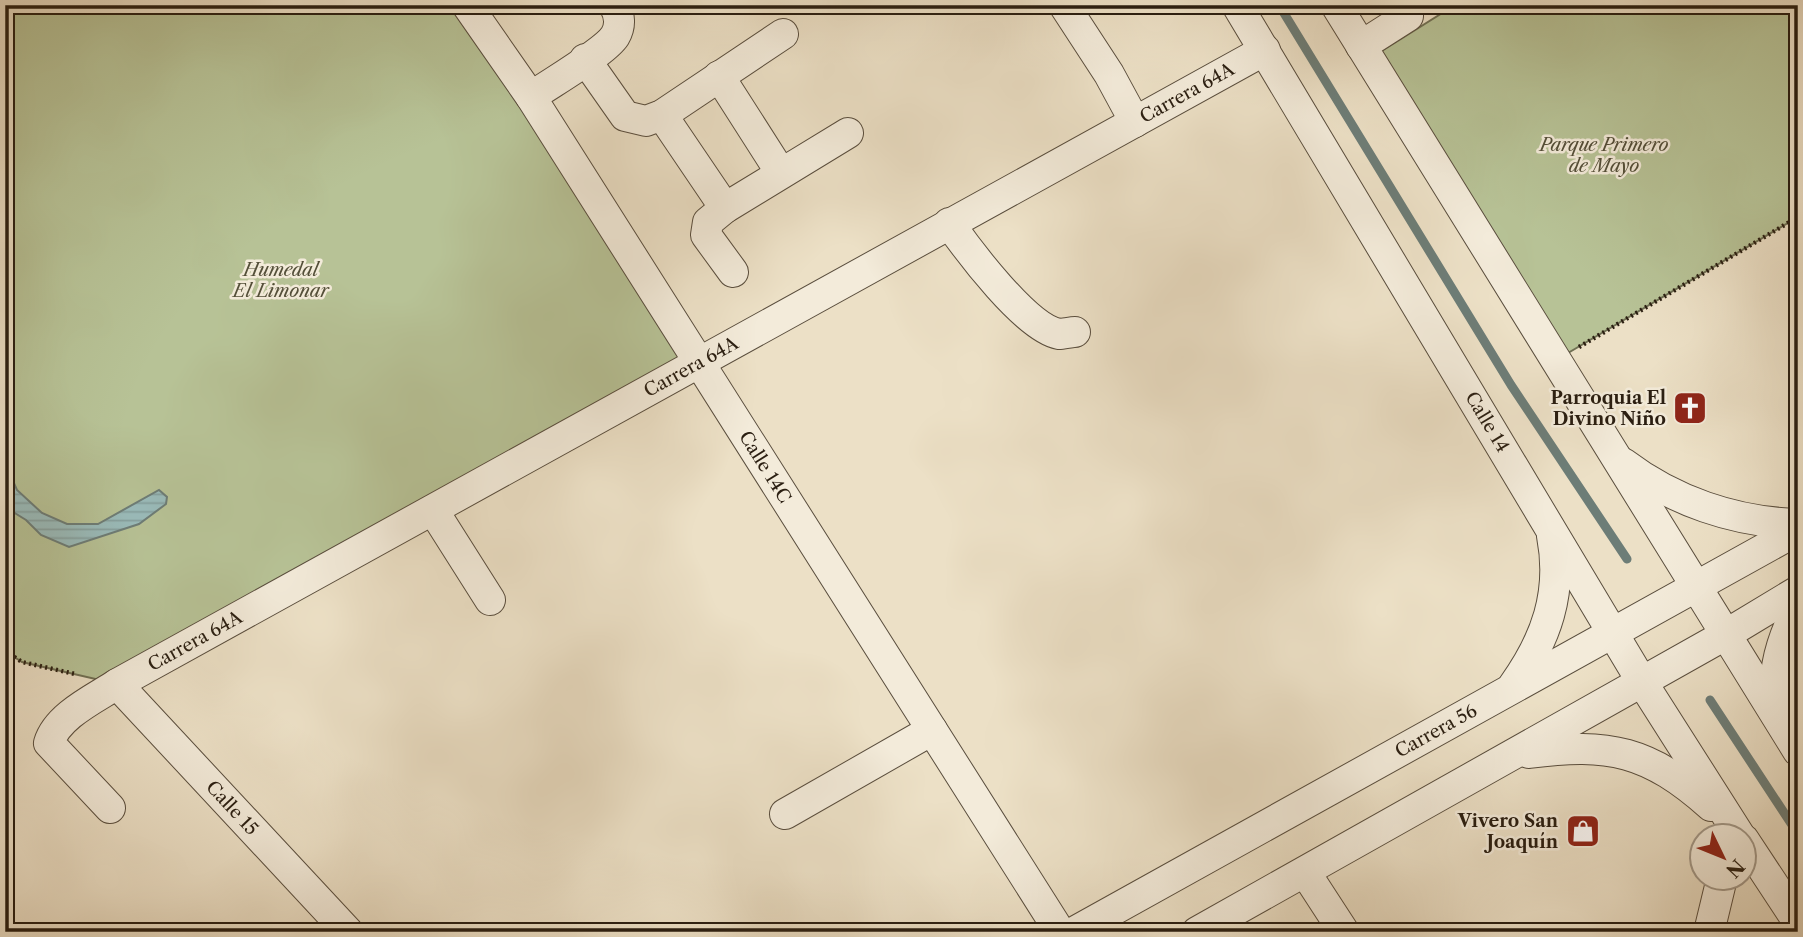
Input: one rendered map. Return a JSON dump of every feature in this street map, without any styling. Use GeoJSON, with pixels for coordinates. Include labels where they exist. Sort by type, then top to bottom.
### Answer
{"type":"FeatureCollection","features":[{"type":"Feature","properties":{"kind":"street","name":"Calle 14C"},"geometry":{"type":"LineString","coordinates":[[467,5],[531,97],[1060,932]]}},
{"type":"Feature","properties":{"kind":"street"},"geometry":{"type":"LineString","coordinates":[[531,97],[615,36],[619,20],[614,5]]}},
{"type":"Feature","properties":{"kind":"street"},"geometry":{"type":"LineString","coordinates":[[1064,5],[1109,74],[1135,122]]}},
{"type":"Feature","properties":{"kind":"street","name":"Calle 14"},"geometry":{"type":"LineString","coordinates":[[1237,5],[1642,682],[1732,822]]}},
{"type":"Feature","properties":{"kind":"street"},"geometry":{"type":"LineString","coordinates":[[1336,5],[1798,751]]}},
{"type":"Feature","properties":{"kind":"street"},"geometry":{"type":"LineString","coordinates":[[1361,46],[1408,16],[1401,5]]}},
{"type":"Feature","properties":{"kind":"street"},"geometry":{"type":"LineString","coordinates":[[585,60],[625,116],[646,121],[662,115],[783,34]]}},
{"type":"Feature","properties":{"kind":"street","name":"Carrera 64A"},"geometry":{"type":"LineString","coordinates":[[110,808],[49,743],[52,734],[74,712],[117,684],[1265,50]]}},
{"type":"Feature","properties":{"kind":"street"},"geometry":{"type":"LineString","coordinates":[[719,76],[781,173]]}},
{"type":"Feature","properties":{"kind":"street"},"geometry":{"type":"LineString","coordinates":[[662,115],[725,208]]}},
{"type":"Feature","properties":{"kind":"street"},"geometry":{"type":"LineString","coordinates":[[733,272],[706,230],[708,222],[725,208],[848,132]]}},
{"type":"Feature","properties":{"kind":"street"},"geometry":{"type":"LineString","coordinates":[[949,223],[977,265],[1033,319],[1058,334],[1075,332]]}},
{"type":"Feature","properties":{"kind":"street"},"geometry":{"type":"LineString","coordinates":[[1613,456],[1657,486],[1706,508],[1757,520],[1798,524]]}},
{"type":"Feature","properties":{"kind":"street"},"geometry":{"type":"LineString","coordinates":[[433,510],[490,600]]}},
{"type":"Feature","properties":{"kind":"street"},"geometry":{"type":"LineString","coordinates":[[1510,690],[1535,653],[1550,615],[1556,571],[1550,529]]}},
{"type":"Feature","properties":{"kind":"street","name":"Carrera 56"},"geometry":{"type":"LineString","coordinates":[[1074,932],[1116,921],[1510,690],[1798,530]]}},
{"type":"Feature","properties":{"kind":"street"},"geometry":{"type":"LineString","coordinates":[[1212,928],[1798,591]]}},
{"type":"Feature","properties":{"kind":"street"},"geometry":{"type":"LineString","coordinates":[[1776,718],[1776,669],[1784,637],[1798,608]]}},
{"type":"Feature","properties":{"kind":"street","name":"Calle 15"},"geometry":{"type":"LineString","coordinates":[[117,684],[348,932]]}},
{"type":"Feature","properties":{"kind":"street"},"geometry":{"type":"LineString","coordinates":[[785,814],[932,730]]}},
{"type":"Feature","properties":{"kind":"street"},"geometry":{"type":"LineString","coordinates":[[1511,756],[1579,747],[1622,752],[1683,782],[1727,822]]}},
{"type":"Feature","properties":{"kind":"street","name":"Calle 14"},"geometry":{"type":"LineString","coordinates":[[1758,862],[1798,922]]}},
{"type":"Feature","properties":{"kind":"street"},"geometry":{"type":"LineString","coordinates":[[1306,872],[1344,932]]}},
{"type":"Feature","properties":{"kind":"street"},"geometry":{"type":"LineString","coordinates":[[1709,932],[1718,892]]}},
{"type":"Feature","properties":{"kind":"path"},"geometry":{"type":"LineString","coordinates":[[1554,360],[1798,217]]}},
{"type":"Feature","properties":{"kind":"path"},"geometry":{"type":"LineString","coordinates":[[5,651],[22,662],[117,684]]}},
{"type":"Feature","properties":{"kind":"green space","name":"Humedal El Limonar"},"geometry":{"type":"Polygon","coordinates":[[[5,5],[467,5],[698,363],[117,684],[22,662],[5,651],[5,5]]]}},
{"type":"Feature","properties":{"kind":"green space","name":"Parque Primero de Mayo"},"geometry":{"type":"Polygon","coordinates":[[[1455,5],[1798,5],[1798,217],[1568,353],[1369,59],[1455,5]]]}},
{"type":"Feature","properties":{"kind":"water"},"geometry":{"type":"Polygon","coordinates":[[[5,463],[17,490],[42,513],[67,524],[98,524],[159,490],[167,497],[166,504],[139,524],[69,547],[41,535],[26,520],[5,507],[5,463]]]}},
{"type":"Feature","properties":{"kind":"waterway"},"geometry":{"type":"LineString","coordinates":[[1279,5],[1511,385],[1627,559]]}},
{"type":"Feature","properties":{"kind":"waterway"},"geometry":{"type":"LineString","coordinates":[[1710,700],[1798,834]]}},
{"type":"Feature","properties":{"kind":"place","name":"Parroquia El Divino Niño"},"geometry":{"type":"Point","coordinates":[1690,408]}},
{"type":"Feature","properties":{"kind":"place","name":"Vivero San Joaquín"},"geometry":{"type":"Point","coordinates":[1583,831]}}]}
